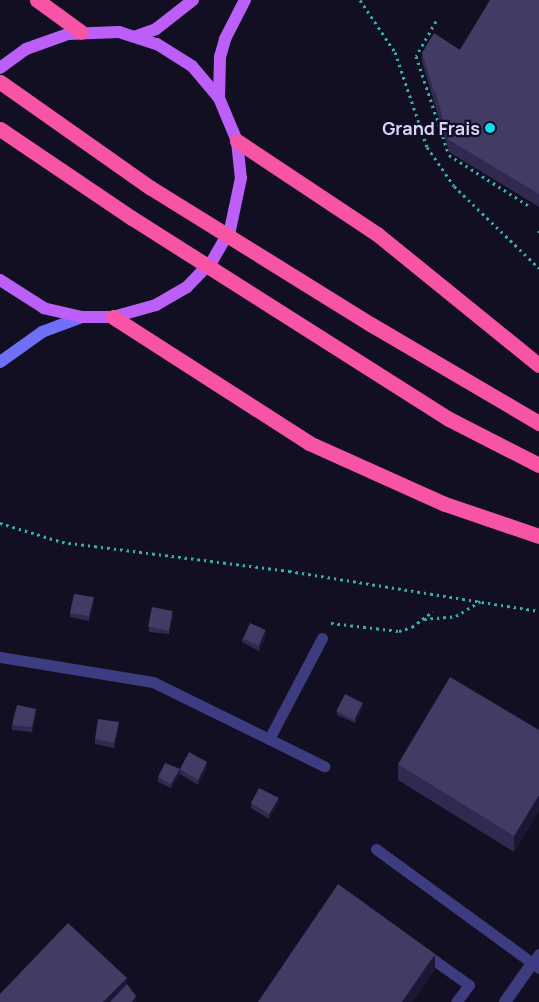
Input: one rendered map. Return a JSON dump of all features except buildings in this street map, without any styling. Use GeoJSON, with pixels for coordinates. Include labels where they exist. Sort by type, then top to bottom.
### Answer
{"type":"FeatureCollection","features":[{"type":"Feature","properties":{"kind":"highway"},"geometry":{"type":"LineString","coordinates":[[37,0],[82,32]]}},
{"type":"Feature","properties":{"kind":"highway"},"geometry":{"type":"LineString","coordinates":[[0,82],[151,188],[372,325],[539,423]]}},
{"type":"Feature","properties":{"kind":"highway"},"geometry":{"type":"LineString","coordinates":[[0,129],[132,218],[449,419],[539,465]]}},
{"type":"Feature","properties":{"kind":"highway"},"geometry":{"type":"LineString","coordinates":[[237,141],[377,234],[539,364]]}},
{"type":"Feature","properties":{"kind":"highway"},"geometry":{"type":"LineString","coordinates":[[113,317],[310,443],[445,504],[539,536]]}},
{"type":"Feature","properties":{"kind":"main road"},"geometry":{"type":"LineString","coordinates":[[137,36],[156,29],[193,0]]}},
{"type":"Feature","properties":{"kind":"main road"},"geometry":{"type":"LineString","coordinates":[[219,98],[220,57],[225,38],[245,0]]}},
{"type":"Feature","properties":{"kind":"main road"},"geometry":{"type":"LineString","coordinates":[[0,68],[41,42],[82,32],[100,30],[137,36],[157,44],[186,62],[219,98],[237,141],[241,178],[235,213],[217,254],[186,287],[156,305],[113,317],[82,317],[44,308],[0,280]]}},
{"type":"Feature","properties":{"kind":"main road"},"geometry":{"type":"LineString","coordinates":[[0,362],[42,332],[82,317]]}},
{"type":"Feature","properties":{"kind":"street"},"geometry":{"type":"LineString","coordinates":[[506,1002],[535,966]]}},
{"type":"Feature","properties":{"kind":"lane"},"geometry":{"type":"LineString","coordinates":[[269,739],[322,638]]}},
{"type":"Feature","properties":{"kind":"lane"},"geometry":{"type":"LineString","coordinates":[[0,657],[153,682],[324,766]]}},
{"type":"Feature","properties":{"kind":"lane"},"geometry":{"type":"LineString","coordinates":[[376,849],[535,966],[539,954]]}},
{"type":"Feature","properties":{"kind":"lane"},"geometry":{"type":"LineString","coordinates":[[413,946],[469,985],[456,1002]]}},
{"type":"Feature","properties":{"kind":"path"},"geometry":{"type":"LineString","coordinates":[[360,0],[395,52],[427,147],[454,186],[539,268]]}},
{"type":"Feature","properties":{"kind":"path"},"geometry":{"type":"LineString","coordinates":[[436,21],[416,56],[449,155],[529,206]]}},
{"type":"Feature","properties":{"kind":"path"},"geometry":{"type":"LineString","coordinates":[[0,523],[62,542],[289,570],[482,600],[539,611]]}},
{"type":"Feature","properties":{"kind":"path"},"geometry":{"type":"LineString","coordinates":[[322,638],[325,626],[330,623],[399,631],[424,620],[456,616],[482,600]]}},
{"type":"Feature","properties":{"kind":"path"},"geometry":{"type":"LineString","coordinates":[[424,620],[433,611]]}},
{"type":"Feature","properties":{"kind":"place","name":"Grand Frais"},"geometry":{"type":"Point","coordinates":[490,128]}}]}
